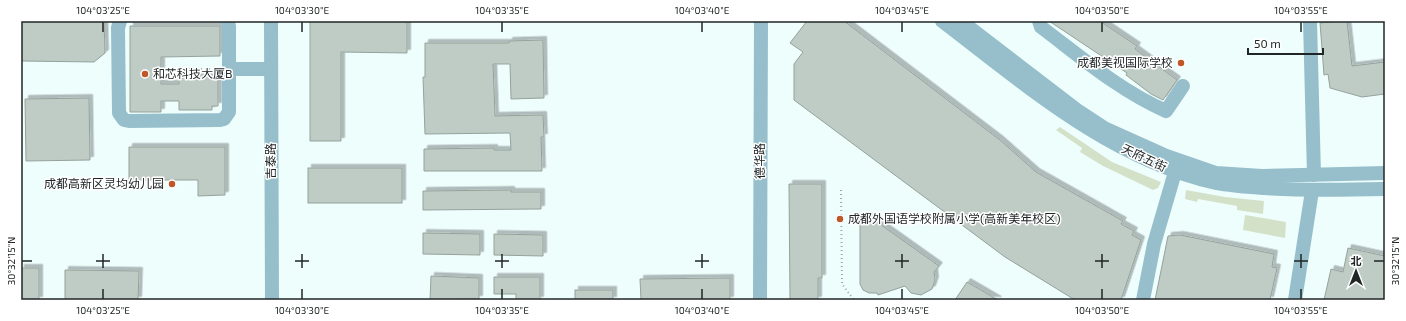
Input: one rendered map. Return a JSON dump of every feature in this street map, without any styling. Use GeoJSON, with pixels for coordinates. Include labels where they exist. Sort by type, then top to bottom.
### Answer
{"type":"FeatureCollection","features":[{"type":"Feature","properties":{"kind":"street"},"geometry":{"type":"LineString","coordinates":[[120,21],[118,28],[119,113],[124,120],[224,119],[229,112],[224,69],[229,27],[228,21]]}},
{"type":"Feature","properties":{"kind":"street","name":"吉泰路"},"geometry":{"type":"LineString","coordinates":[[270,21],[272,300]]}},
{"type":"Feature","properties":{"kind":"street","name":"德华路"},"geometry":{"type":"LineString","coordinates":[[760,300],[761,21]]}},
{"type":"Feature","properties":{"kind":"street","name":"天府五街"},"geometry":{"type":"LineString","coordinates":[[942,21],[1055,107],[1131,154],[1175,172],[1217,183],[1312,191],[1385,189]]}},
{"type":"Feature","properties":{"kind":"street","name":"天府五街"},"geometry":{"type":"LineString","coordinates":[[961,21],[1077,110],[1106,129],[1164,155],[1216,173],[1262,176],[1385,173]]}},
{"type":"Feature","properties":{"kind":"street"},"geometry":{"type":"LineString","coordinates":[[1038,21],[1041,27],[1125,89],[1147,103],[1166,111],[1183,86]]}},
{"type":"Feature","properties":{"kind":"street"},"geometry":{"type":"LineString","coordinates":[[1310,21],[1314,175]]}},
{"type":"Feature","properties":{"kind":"street"},"geometry":{"type":"LineString","coordinates":[[224,69],[271,69]]}},
{"type":"Feature","properties":{"kind":"street"},"geometry":{"type":"LineString","coordinates":[[1143,300],[1154,244],[1175,172]]}},
{"type":"Feature","properties":{"kind":"street"},"geometry":{"type":"LineString","coordinates":[[1295,300],[1312,191]]}},
{"type":"Feature","properties":{"kind":"path"},"geometry":{"type":"LineString","coordinates":[[173,69],[224,69]]}},
{"type":"Feature","properties":{"kind":"path"},"geometry":{"type":"LineString","coordinates":[[842,190],[842,284],[854,300]]}},
{"type":"Feature","properties":{"kind":"green space"},"geometry":{"type":"Polygon","coordinates":[[[1060,127],[1112,162],[1161,182],[1158,188],[1153,190],[1103,166],[1080,152],[1082,148],[1056,130],[1060,127]]]}},
{"type":"Feature","properties":{"kind":"green space"},"geometry":{"type":"Polygon","coordinates":[[[1186,190],[1225,197],[1264,201],[1263,214],[1237,210],[1237,206],[1198,199],[1197,202],[1185,199],[1186,190]]]}},
{"type":"Feature","properties":{"kind":"green space"},"geometry":{"type":"Polygon","coordinates":[[[1245,215],[1286,222],[1285,238],[1243,230],[1245,215]]]}},
{"type":"Feature","properties":{"kind":"building"},"geometry":{"type":"Polygon","coordinates":[[[21,21],[104,21],[105,53],[94,62],[21,61],[21,21]]]}},
{"type":"Feature","properties":{"kind":"building"},"geometry":{"type":"Polygon","coordinates":[[[310,21],[407,21],[407,53],[341,52],[341,141],[310,141],[310,21]]]}},
{"type":"Feature","properties":{"kind":"building"},"geometry":{"type":"Polygon","coordinates":[[[807,21],[844,21],[1000,140],[1036,172],[1123,221],[1121,224],[1134,231],[1132,235],[1141,240],[1121,300],[1075,300],[1005,257],[794,100],[794,64],[803,52],[790,43],[807,21]]]}},
{"type":"Feature","properties":{"kind":"building"},"geometry":{"type":"Polygon","coordinates":[[[1049,21],[1100,21],[1137,46],[1135,49],[1177,80],[1163,100],[1151,94],[1126,75],[1127,73],[1049,21]]]}},
{"type":"Feature","properties":{"kind":"building"},"geometry":{"type":"Polygon","coordinates":[[[1347,21],[1352,66],[1385,62],[1385,94],[1362,97],[1330,88],[1328,74],[1324,75],[1320,23],[1347,21]]]}},
{"type":"Feature","properties":{"kind":"building"},"geometry":{"type":"Polygon","coordinates":[[[130,26],[220,26],[220,56],[161,57],[161,84],[179,84],[179,77],[218,76],[218,106],[212,106],[212,110],[179,110],[179,101],[161,101],[161,112],[130,112],[130,26]]]}},
{"type":"Feature","properties":{"kind":"building"},"geometry":{"type":"Polygon","coordinates":[[[543,40],[544,98],[511,99],[510,64],[493,64],[495,116],[543,115],[544,137],[541,137],[542,171],[424,171],[424,149],[494,148],[494,150],[511,150],[510,133],[425,134],[423,77],[425,77],[425,43],[509,43],[509,41],[543,40]]]}},
{"type":"Feature","properties":{"kind":"building"},"geometry":{"type":"Polygon","coordinates":[[[89,98],[90,160],[26,161],[25,99],[89,98]]]}},
{"type":"Feature","properties":{"kind":"building"},"geometry":{"type":"Polygon","coordinates":[[[129,147],[225,147],[225,195],[198,196],[198,180],[129,180],[129,147]]]}},
{"type":"Feature","properties":{"kind":"building"},"geometry":{"type":"Polygon","coordinates":[[[308,168],[402,168],[402,203],[308,203],[308,168]]]}},
{"type":"Feature","properties":{"kind":"building"},"geometry":{"type":"Polygon","coordinates":[[[789,184],[822,184],[822,278],[818,278],[818,300],[790,300],[789,184]]]}},
{"type":"Feature","properties":{"kind":"building"},"geometry":{"type":"Polygon","coordinates":[[[511,190],[511,192],[541,192],[541,209],[423,210],[423,191],[511,190]]]}},
{"type":"Feature","properties":{"kind":"building"},"geometry":{"type":"Polygon","coordinates":[[[866,216],[870,217],[939,266],[934,272],[935,280],[932,289],[921,295],[911,293],[905,286],[878,295],[877,293],[869,293],[863,290],[860,284],[860,220],[866,216]]]}},
{"type":"Feature","properties":{"kind":"building"},"geometry":{"type":"Polygon","coordinates":[[[423,233],[480,234],[480,255],[423,254],[423,233]]]}},
{"type":"Feature","properties":{"kind":"building"},"geometry":{"type":"Polygon","coordinates":[[[494,234],[543,235],[543,256],[494,255],[494,234]]]}},
{"type":"Feature","properties":{"kind":"building"},"geometry":{"type":"Polygon","coordinates":[[[1180,235],[1274,254],[1272,267],[1277,268],[1270,300],[1155,300],[1168,236],[1180,235]]]}},
{"type":"Feature","properties":{"kind":"building"},"geometry":{"type":"Polygon","coordinates":[[[1348,248],[1385,256],[1385,300],[1324,300],[1331,269],[1343,272],[1348,248]]]}},
{"type":"Feature","properties":{"kind":"building"},"geometry":{"type":"Polygon","coordinates":[[[21,268],[39,268],[39,300],[21,300],[21,268]]]}},
{"type":"Feature","properties":{"kind":"building"},"geometry":{"type":"Polygon","coordinates":[[[65,270],[139,271],[138,300],[65,300],[65,270]]]}},
{"type":"Feature","properties":{"kind":"building"},"geometry":{"type":"Polygon","coordinates":[[[431,276],[479,278],[479,299],[430,300],[431,276]]]}},
{"type":"Feature","properties":{"kind":"building"},"geometry":{"type":"Polygon","coordinates":[[[494,277],[540,277],[540,300],[516,300],[516,294],[494,294],[494,277]]]}},
{"type":"Feature","properties":{"kind":"building"},"geometry":{"type":"Polygon","coordinates":[[[730,278],[730,300],[641,300],[640,279],[730,278]]]}},
{"type":"Feature","properties":{"kind":"building"},"geometry":{"type":"Polygon","coordinates":[[[967,282],[998,300],[955,300],[967,282]]]}},
{"type":"Feature","properties":{"kind":"building"},"geometry":{"type":"Polygon","coordinates":[[[575,290],[613,290],[613,300],[575,300],[575,290]]]}},
{"type":"Feature","properties":{"kind":"place","name":"成都美视国际学校"},"geometry":{"type":"Point","coordinates":[1181,63]}},
{"type":"Feature","properties":{"kind":"place","name":"和芯科技大厦B"},"geometry":{"type":"Point","coordinates":[145,74]}},
{"type":"Feature","properties":{"kind":"place","name":"成都高新区灵均幼儿园"},"geometry":{"type":"Point","coordinates":[172,184]}},
{"type":"Feature","properties":{"kind":"place","name":"成都外国语学校附属小学(高新美年校区)"},"geometry":{"type":"Point","coordinates":[840,219]}}]}
